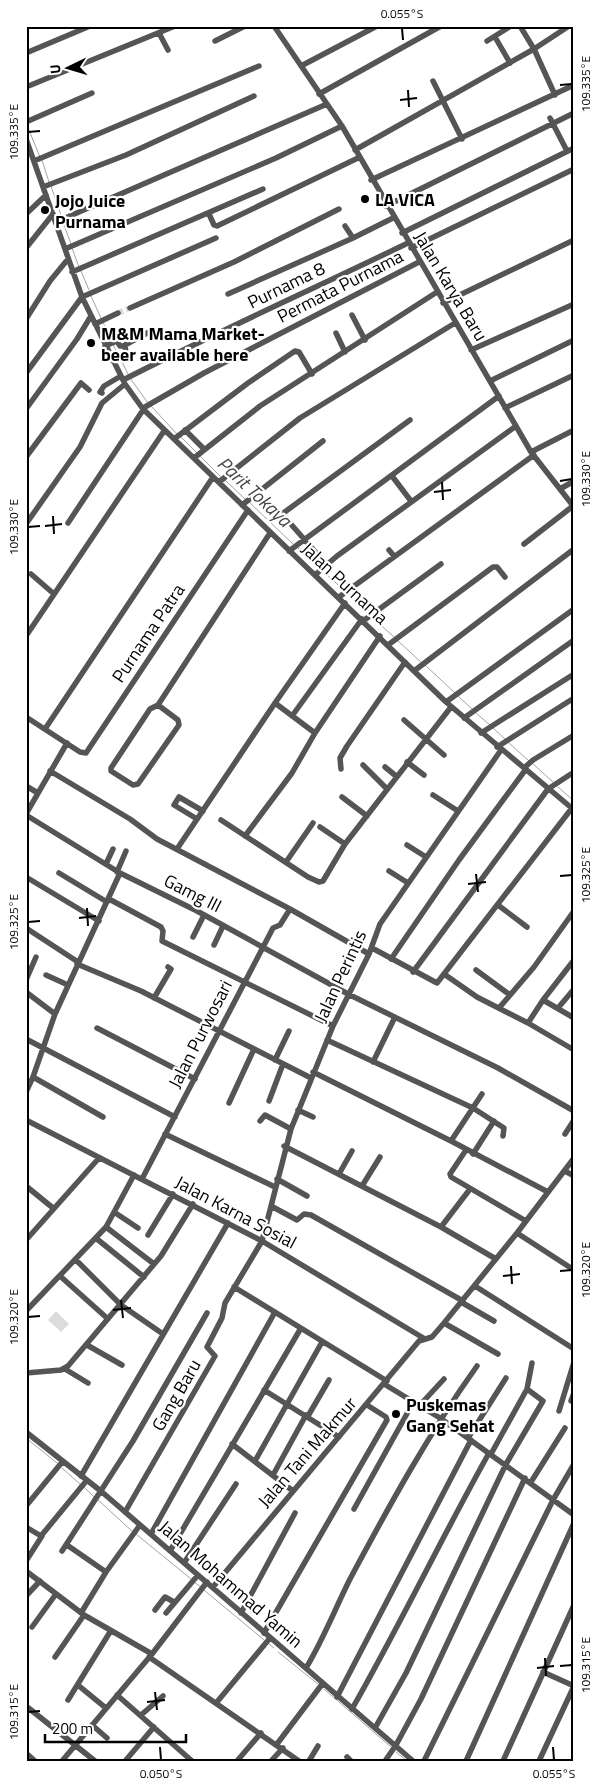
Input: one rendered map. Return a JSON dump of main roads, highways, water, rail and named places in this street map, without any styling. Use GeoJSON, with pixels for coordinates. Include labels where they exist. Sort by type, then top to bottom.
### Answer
{"type":"FeatureCollection","features":[{"type":"Feature","properties":{"kind":"waterway","name":"Parit Tokaya"},"geometry":{"type":"LineString","coordinates":[[26,123],[40,157]]}},
{"type":"Feature","properties":{"kind":"waterway","name":"Parit Tokaya"},"geometry":{"type":"LineString","coordinates":[[42,160],[49,182]]}},
{"type":"Feature","properties":{"kind":"waterway","name":"Parit Tokaya"},"geometry":{"type":"LineString","coordinates":[[51,186],[62,218]]}},
{"type":"Feature","properties":{"kind":"waterway","name":"Parit Tokaya"},"geometry":{"type":"LineString","coordinates":[[63,222],[71,244]]}},
{"type":"Feature","properties":{"kind":"waterway","name":"Parit Tokaya"},"geometry":{"type":"LineString","coordinates":[[72,248],[79,267]]}},
{"type":"Feature","properties":{"kind":"waterway","name":"Parit Tokaya"},"geometry":{"type":"LineString","coordinates":[[81,271],[89,290]]}},
{"type":"Feature","properties":{"kind":"waterway","name":"Parit Tokaya"},"geometry":{"type":"LineString","coordinates":[[91,296],[101,318]]}},
{"type":"Feature","properties":{"kind":"waterway","name":"Parit Tokaya"},"geometry":{"type":"LineString","coordinates":[[103,322],[111,341]]}},
{"type":"Feature","properties":{"kind":"waterway","name":"Parit Tokaya"},"geometry":{"type":"LineString","coordinates":[[113,344],[119,357]]}},
{"type":"Feature","properties":{"kind":"waterway","name":"Parit Tokaya"},"geometry":{"type":"LineString","coordinates":[[121,360],[128,374]]}},
{"type":"Feature","properties":{"kind":"waterway","name":"Parit Tokaya"},"geometry":{"type":"LineString","coordinates":[[130,378],[148,403]]}},
{"type":"Feature","properties":{"kind":"waterway","name":"Parit Tokaya"},"geometry":{"type":"LineString","coordinates":[[151,406],[177,434]]}},
{"type":"Feature","properties":{"kind":"waterway","name":"Parit Tokaya"},"geometry":{"type":"LineString","coordinates":[[180,436],[197,453]]}},
{"type":"Feature","properties":{"kind":"waterway","name":"Parit Tokaya"},"geometry":{"type":"LineString","coordinates":[[200,456],[222,478]]}},
{"type":"Feature","properties":{"kind":"waterway","name":"Parit Tokaya"},"geometry":{"type":"LineString","coordinates":[[225,480],[246,500]]}},
{"type":"Feature","properties":{"kind":"waterway","name":"Parit Tokaya"},"geometry":{"type":"LineString","coordinates":[[249,502],[293,544]]}},
{"type":"Feature","properties":{"kind":"waterway","name":"Parit Tokaya"},"geometry":{"type":"LineString","coordinates":[[298,548],[319,568]]}},
{"type":"Feature","properties":{"kind":"waterway","name":"Parit Tokaya"},"geometry":{"type":"LineString","coordinates":[[324,572],[345,591]]}},
{"type":"Feature","properties":{"kind":"waterway","name":"Parit Tokaya"},"geometry":{"type":"LineString","coordinates":[[348,594],[369,613]]}},
{"type":"Feature","properties":{"kind":"waterway","name":"Parit Tokaya"},"geometry":{"type":"LineString","coordinates":[[373,618],[394,637]]}},
{"type":"Feature","properties":{"kind":"waterway","name":"Parit Tokaya"},"geometry":{"type":"LineString","coordinates":[[397,640],[422,663]]}},
{"type":"Feature","properties":{"kind":"waterway","name":"Parit Tokaya"},"geometry":{"type":"LineString","coordinates":[[425,665],[455,693]]}},
{"type":"Feature","properties":{"kind":"waterway","name":"Parit Tokaya"},"geometry":{"type":"LineString","coordinates":[[458,696],[473,710]]}},
{"type":"Feature","properties":{"kind":"waterway","name":"Parit Tokaya"},"geometry":{"type":"LineString","coordinates":[[476,713],[490,725]]}},
{"type":"Feature","properties":{"kind":"waterway","name":"Parit Tokaya"},"geometry":{"type":"LineString","coordinates":[[493,728],[505,739]]}},
{"type":"Feature","properties":{"kind":"waterway","name":"Parit Tokaya"},"geometry":{"type":"LineString","coordinates":[[509,743],[529,761]]}},
{"type":"Feature","properties":{"kind":"waterway","name":"Parit Tokaya"},"geometry":{"type":"LineString","coordinates":[[532,763],[553,782]]}},
{"type":"Feature","properties":{"kind":"waterway","name":"Parit Tokaya"},"geometry":{"type":"LineString","coordinates":[[558,787],[574,801]]}},
{"type":"Feature","properties":{"kind":"waterway"},"geometry":{"type":"LineString","coordinates":[[26,1438],[57,1463]]}},
{"type":"Feature","properties":{"kind":"waterway"},"geometry":{"type":"LineString","coordinates":[[62,1468],[81,1485]]}},
{"type":"Feature","properties":{"kind":"waterway"},"geometry":{"type":"LineString","coordinates":[[84,1487],[94,1497]]}},
{"type":"Feature","properties":{"kind":"waterway"},"geometry":{"type":"LineString","coordinates":[[97,1499],[133,1532]]}},
{"type":"Feature","properties":{"kind":"waterway"},"geometry":{"type":"LineString","coordinates":[[136,1534],[191,1579]]}},
{"type":"Feature","properties":{"kind":"waterway"},"geometry":{"type":"LineString","coordinates":[[194,1582],[201,1587]]}},
{"type":"Feature","properties":{"kind":"waterway"},"geometry":{"type":"LineString","coordinates":[[204,1590],[264,1640]]}},
{"type":"Feature","properties":{"kind":"waterway"},"geometry":{"type":"LineString","coordinates":[[269,1644],[274,1648]]}},
{"type":"Feature","properties":{"kind":"waterway"},"geometry":{"type":"LineString","coordinates":[[278,1652],[318,1684]]}},
{"type":"Feature","properties":{"kind":"waterway"},"geometry":{"type":"LineString","coordinates":[[324,1689],[391,1747]]}},
{"type":"Feature","properties":{"kind":"waterway"},"geometry":{"type":"LineString","coordinates":[[396,1752],[407,1761]]}},
{"type":"Feature","properties":{"kind":"tunnel"},"geometry":{"type":"LineString","coordinates":[[118,313],[130,308]]}},
{"type":"Feature","properties":{"kind":"place","name":"LA VICA"},"geometry":{"type":"Point","coordinates":[365,199]}},
{"type":"Feature","properties":{"kind":"place","name":"Jojo Juice Purnama"},"geometry":{"type":"Point","coordinates":[45,210]}},
{"type":"Feature","properties":{"kind":"place","name":"M&M Mama Market- beer available here"},"geometry":{"type":"Point","coordinates":[91,343]}},
{"type":"Feature","properties":{"kind":"place","name":"Puskemas Gang Sehat"},"geometry":{"type":"Point","coordinates":[396,1414]}}]}
